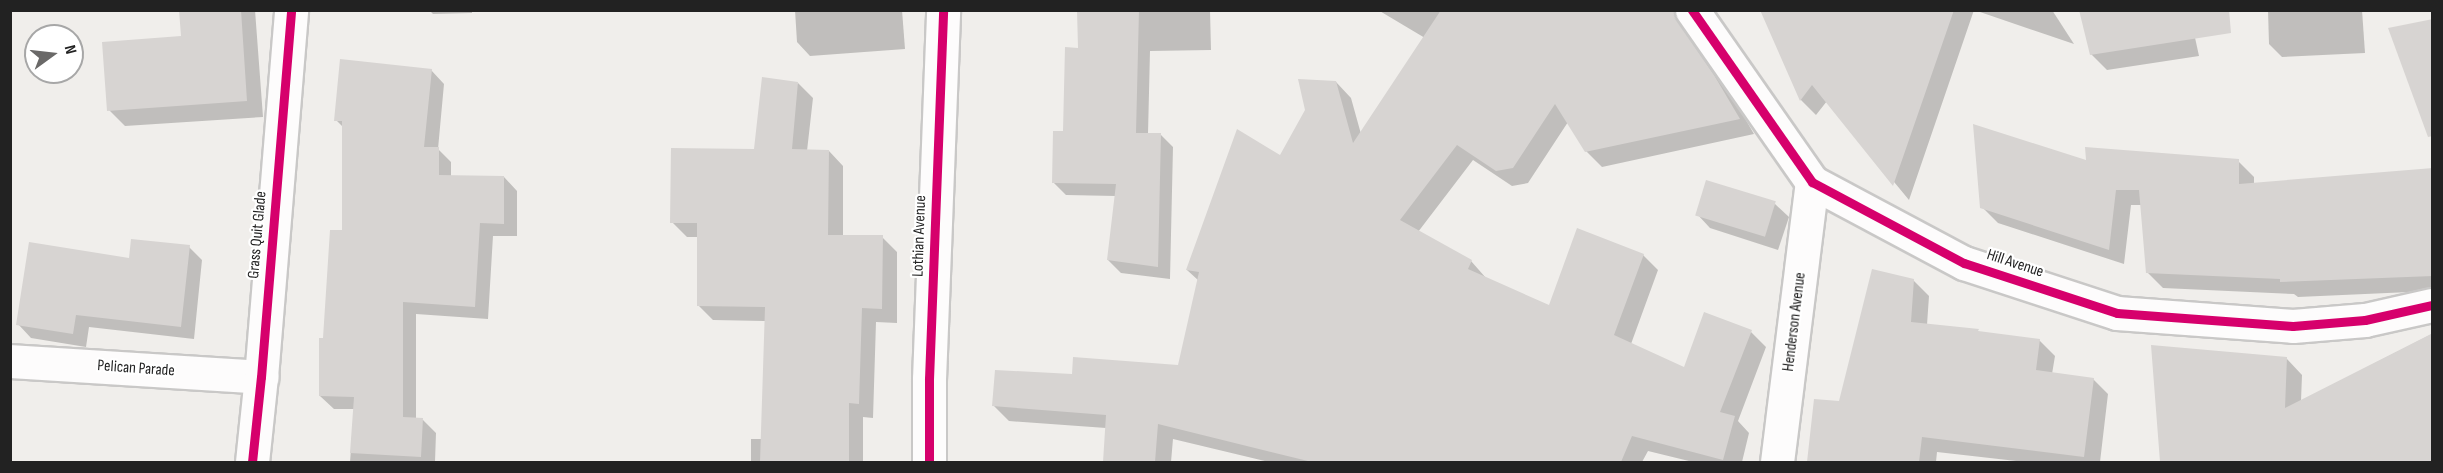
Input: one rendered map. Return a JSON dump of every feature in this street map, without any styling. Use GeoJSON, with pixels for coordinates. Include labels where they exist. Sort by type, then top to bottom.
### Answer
{"type":"FeatureCollection","features":[{"type":"Feature","properties":{"kind":"street","name":"Grass Quit Glade"},"geometry":{"type":"LineString","coordinates":[[252,462],[291,10]]}},
{"type":"Feature","properties":{"kind":"street","name":"Lothian Avenue"},"geometry":{"type":"LineString","coordinates":[[929,462],[929,378],[943,10]]}},
{"type":"Feature","properties":{"kind":"street","name":"Hill Avenue"},"geometry":{"type":"LineString","coordinates":[[1692,10],[1812,182],[1964,263],[2117,314],[2293,326],[2365,320],[2433,305]]}},
{"type":"Feature","properties":{"kind":"street","name":"Henderson Avenue"},"geometry":{"type":"LineString","coordinates":[[1777,462],[1812,182]]}},
{"type":"Feature","properties":{"kind":"street","name":"Pelican Parade"},"geometry":{"type":"LineString","coordinates":[[10,361],[261,377]]}},
{"type":"Feature","properties":{"kind":"building"},"geometry":{"type":"Polygon","coordinates":[[[179,10],[241,10],[247,101],[107,111],[102,42],[181,36],[179,10]]]}},
{"type":"Feature","properties":{"kind":"building"},"geometry":{"type":"Polygon","coordinates":[[[1077,10],[1139,10],[1136,133],[1161,133],[1158,267],[1107,260],[1116,184],[1052,183],[1053,131],[1063,131],[1065,47],[1078,48],[1077,10]]]}},
{"type":"Feature","properties":{"kind":"building"},"geometry":{"type":"Polygon","coordinates":[[[1441,10],[1673,10],[1677,21],[1714,75],[1740,119],[1585,152],[1555,104],[1513,168],[1496,171],[1457,145],[1400,220],[1472,260],[1468,269],[1549,305],[1577,228],[1644,254],[1614,335],[1684,367],[1704,312],[1752,330],[1720,412],[1735,416],[1723,460],[1632,436],[1621,462],[1312,462],[1158,424],[1155,462],[1103,462],[1106,415],[992,406],[995,370],[1072,374],[1073,357],[1178,365],[1199,272],[1186,270],[1237,129],[1280,155],[1305,110],[1298,79],[1336,81],[1353,143],[1441,10]]]}},
{"type":"Feature","properties":{"kind":"building"},"geometry":{"type":"Polygon","coordinates":[[[1760,10],[1954,10],[1893,186],[1812,85],[1800,101],[1760,10]]]}},
{"type":"Feature","properties":{"kind":"building"},"geometry":{"type":"Polygon","coordinates":[[[2079,10],[2229,10],[2231,33],[2090,55],[2079,10]]]}},
{"type":"Feature","properties":{"kind":"building"},"geometry":{"type":"Polygon","coordinates":[[[2433,19],[2433,136],[2428,137],[2388,28],[2433,19]]]}},
{"type":"Feature","properties":{"kind":"building"},"geometry":{"type":"Polygon","coordinates":[[[340,59],[432,69],[424,147],[439,147],[439,175],[504,176],[504,224],[480,223],[475,307],[403,302],[403,417],[423,418],[421,457],[350,453],[354,397],[319,396],[319,338],[323,338],[330,230],[342,230],[342,121],[334,121],[340,59]]]}},
{"type":"Feature","properties":{"kind":"building"},"geometry":{"type":"Polygon","coordinates":[[[762,77],[798,82],[792,149],[829,150],[828,235],[883,235],[882,309],[862,308],[859,404],[849,403],[849,462],[760,462],[765,307],[697,306],[697,223],[670,223],[671,148],[754,149],[762,77]]]}},
{"type":"Feature","properties":{"kind":"building"},"geometry":{"type":"Polygon","coordinates":[[[1973,124],[2086,160],[2085,147],[2239,159],[2239,184],[2433,168],[2433,276],[2280,282],[2280,279],[2146,273],[2139,190],[2116,190],[2109,250],[1980,208],[1973,124]]]}},
{"type":"Feature","properties":{"kind":"building"},"geometry":{"type":"Polygon","coordinates":[[[1706,180],[1776,201],[1765,237],[1695,215],[1706,180]]]}},
{"type":"Feature","properties":{"kind":"building"},"geometry":{"type":"Polygon","coordinates":[[[131,239],[190,245],[181,327],[76,315],[73,334],[16,325],[29,242],[129,258],[131,239]]]}},
{"type":"Feature","properties":{"kind":"building"},"geometry":{"type":"Polygon","coordinates":[[[1872,269],[1914,279],[1911,322],[1979,329],[1978,331],[2040,339],[2036,370],[2094,378],[2084,457],[1922,437],[1919,462],[1807,462],[1814,399],[1839,401],[1872,269]]]}},
{"type":"Feature","properties":{"kind":"building"},"geometry":{"type":"Polygon","coordinates":[[[2433,333],[2433,462],[2160,462],[2151,345],[2287,357],[2285,408],[2433,333]]]}},
{"type":"Feature","properties":{"kind":"cycle path"},"geometry":{"type":"LineString","coordinates":[[252,462],[291,10]]}},
{"type":"Feature","properties":{"kind":"cycle path"},"geometry":{"type":"LineString","coordinates":[[929,462],[929,379],[943,10]]}},
{"type":"Feature","properties":{"kind":"cycle path"},"geometry":{"type":"LineString","coordinates":[[1692,10],[1812,182],[1964,263],[2117,313],[2293,326],[2365,320],[2432,305]]}}]}
